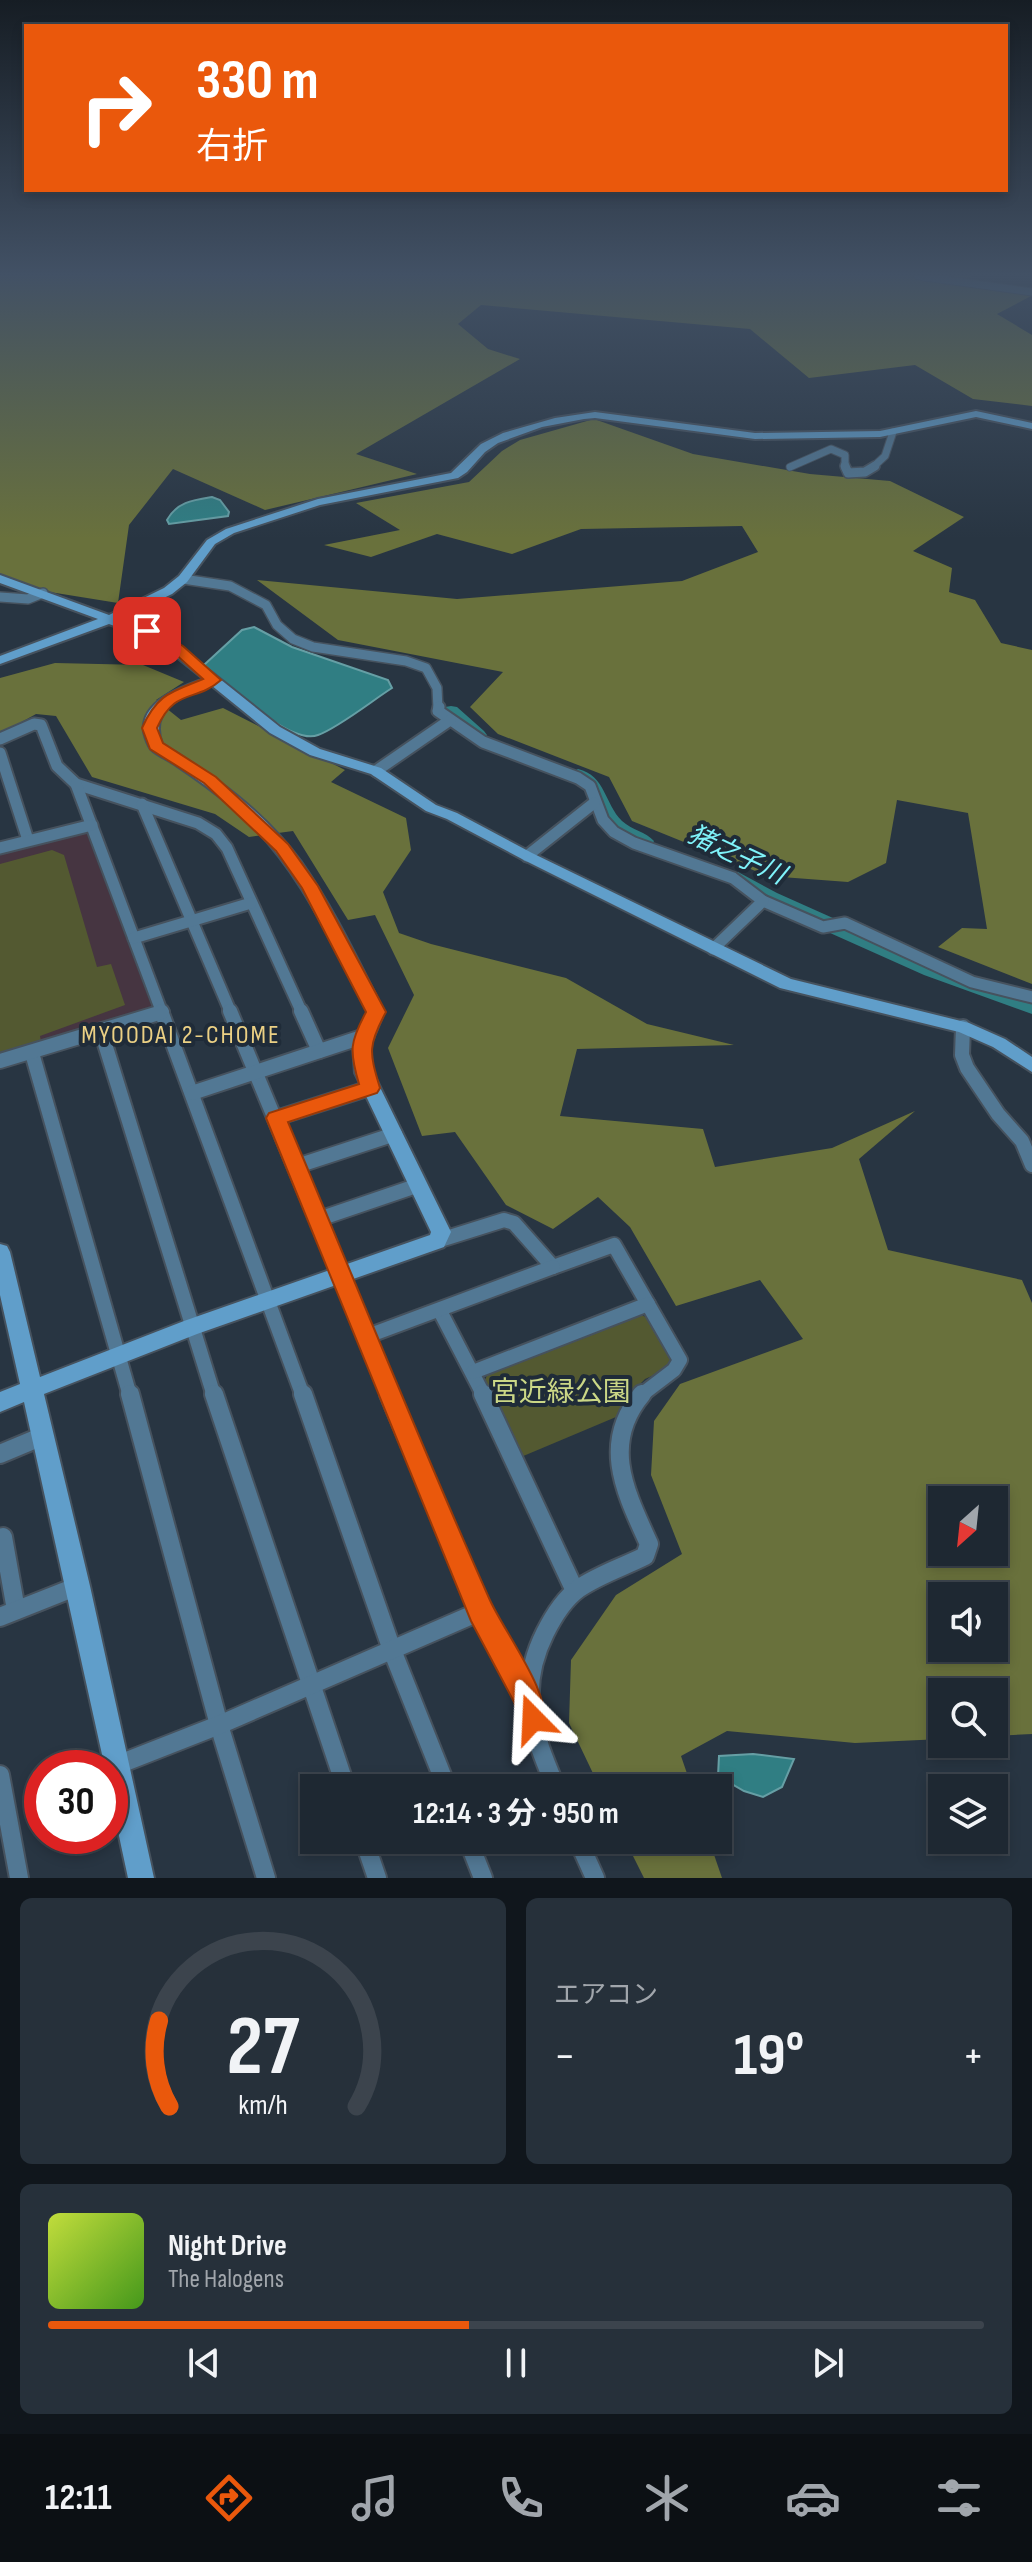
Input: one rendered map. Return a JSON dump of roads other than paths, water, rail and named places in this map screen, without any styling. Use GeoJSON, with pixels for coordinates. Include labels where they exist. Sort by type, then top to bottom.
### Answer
{"type":"FeatureCollection","features":[{"type":"Feature","properties":{"kind":"street"},"geometry":{"type":"LineString","coordinates":[[0,660],[110,619],[168,591],[183,579],[203,550],[230,531],[318,502],[454,476],[468,467],[492,441],[573,416],[595,415],[755,436],[893,432],[965,414],[984,414],[1032,426]]}},
{"type":"Feature","properties":{"kind":"street"},"geometry":{"type":"LineString","coordinates":[[790,467],[822,451],[834,449],[845,455],[845,470],[848,473],[868,471],[882,461],[889,451],[893,432]]}},
{"type":"Feature","properties":{"kind":"street"},"geometry":{"type":"LineString","coordinates":[[0,579],[162,639],[292,741],[315,752],[376,771],[416,800],[713,949],[808,991],[963,1027],[999,1043],[1032,1066]]}},
{"type":"Feature","properties":{"kind":"street"},"geometry":{"type":"LineString","coordinates":[[183,579],[235,587],[266,605],[271,622],[281,632],[307,646],[426,668],[432,675],[440,704],[438,711],[483,742],[578,778],[590,786],[595,794],[594,803],[614,832],[634,843],[733,878],[763,901],[834,926],[845,923],[972,982],[1032,997]]}},
{"type":"Feature","properties":{"kind":"street"},"geometry":{"type":"LineString","coordinates":[[0,597],[28,599],[43,593]]}},
{"type":"Feature","properties":{"kind":"street"},"geometry":{"type":"LineString","coordinates":[[213,680],[169,698],[158,708],[151,719],[151,737],[156,746],[210,780],[244,810],[282,847],[309,886],[376,1012],[362,1037],[360,1056],[370,1088],[441,1232],[437,1241]]}},
{"type":"Feature","properties":{"kind":"street"},"geometry":{"type":"LineString","coordinates":[[376,771],[450,720]]}},
{"type":"Feature","properties":{"kind":"street"},"geometry":{"type":"LineString","coordinates":[[0,739],[34,724],[41,725],[57,766],[76,784],[270,1301],[392,1650],[441,1774]]}},
{"type":"Feature","properties":{"kind":"street"},"geometry":{"type":"LineString","coordinates":[[0,753],[28,840]]}},
{"type":"Feature","properties":{"kind":"street"},"geometry":{"type":"LineString","coordinates":[[76,784],[198,823],[216,834],[227,848],[319,1051]]}},
{"type":"Feature","properties":{"kind":"street"},"geometry":{"type":"LineString","coordinates":[[527,856],[594,803]]}},
{"type":"Feature","properties":{"kind":"street"},"geometry":{"type":"LineString","coordinates":[[142,804],[193,919],[254,1073],[297,1166],[365,1337],[481,1611],[527,1697],[550,1774]]}},
{"type":"Feature","properties":{"kind":"street"},"geometry":{"type":"LineString","coordinates":[[0,848],[92,825]]}},
{"type":"Feature","properties":{"kind":"street"},"geometry":{"type":"LineString","coordinates":[[713,949],[763,901]]}},
{"type":"Feature","properties":{"kind":"street"},"geometry":{"type":"LineString","coordinates":[[134,938],[251,903]]}},
{"type":"Feature","properties":{"kind":"street"},"geometry":{"type":"LineString","coordinates":[[0,1061],[162,1012]]}},
{"type":"Feature","properties":{"kind":"street"},"geometry":{"type":"LineString","coordinates":[[963,1027],[962,1055],[967,1068],[998,1114],[1022,1141],[1032,1165]]}},
{"type":"Feature","properties":{"kind":"street"},"geometry":{"type":"LineString","coordinates":[[101,1031],[191,1327],[341,1774]]}},
{"type":"Feature","properties":{"kind":"street"},"geometry":{"type":"LineString","coordinates":[[192,1093],[362,1037]]}},
{"type":"Feature","properties":{"kind":"street"},"geometry":{"type":"LineString","coordinates":[[32,1053],[119,1355],[219,1725],[266,1878]]}},
{"type":"Feature","properties":{"kind":"street"},"geometry":{"type":"LineString","coordinates":[[276,1118],[370,1088]]}},
{"type":"Feature","properties":{"kind":"street"},"geometry":{"type":"LineString","coordinates":[[297,1166],[395,1134]]}},
{"type":"Feature","properties":{"kind":"street"},"geometry":{"type":"LineString","coordinates":[[319,1219],[419,1185]]}},
{"type":"Feature","properties":{"kind":"street"},"geometry":{"type":"LineString","coordinates":[[0,1402],[191,1327],[504,1220],[514,1223],[553,1267]]}},
{"type":"Feature","properties":{"kind":"street"},"geometry":{"type":"LineString","coordinates":[[365,1337],[614,1245],[680,1360],[676,1370],[649,1386],[631,1406],[619,1433],[617,1463],[649,1544],[645,1556],[575,1591],[550,1622],[535,1654],[527,1697]]}},
{"type":"Feature","properties":{"kind":"street"},"geometry":{"type":"LineString","coordinates":[[0,1252],[7,1319],[32,1390],[114,1750]]}},
{"type":"Feature","properties":{"kind":"street"},"geometry":{"type":"LineString","coordinates":[[473,1372],[648,1304]]}},
{"type":"Feature","properties":{"kind":"street"},"geometry":{"type":"LineString","coordinates":[[440,1311],[473,1372],[575,1591]]}},
{"type":"Feature","properties":{"kind":"street"},"geometry":{"type":"LineString","coordinates":[[0,1454],[43,1436]]}},
{"type":"Feature","properties":{"kind":"street"},"geometry":{"type":"LineString","coordinates":[[0,1538],[3,1537],[8,1613],[78,1586]]}},
{"type":"Feature","properties":{"kind":"street"},"geometry":{"type":"LineString","coordinates":[[128,1761],[219,1725],[481,1611]]}},
{"type":"Feature","properties":{"kind":"street"},"geometry":{"type":"LineString","coordinates":[[0,1775],[19,1878]]}},
{"type":"Feature","properties":{"kind":"street"},"geometry":{"type":"LineString","coordinates":[[128,1817],[141,1878]]}},
{"type":"Feature","properties":{"kind":"street"},"geometry":{"type":"LineString","coordinates":[[369,1854],[377,1878]]}},
{"type":"Feature","properties":{"kind":"street"},"geometry":{"type":"LineString","coordinates":[[474,1854],[483,1878]]}},
{"type":"Feature","properties":{"kind":"street"},"geometry":{"type":"LineString","coordinates":[[584,1854],[595,1878]]}},
{"type":"Feature","properties":{"kind":"waterway","name":"猪之子川"},"geometry":{"type":"LineString","coordinates":[[451,711],[478,735]]}},
{"type":"Feature","properties":{"kind":"waterway","name":"猪之子川"},"geometry":{"type":"LineString","coordinates":[[578,774],[595,788],[615,825],[645,841]]}},
{"type":"Feature","properties":{"kind":"waterway","name":"猪之子川"},"geometry":{"type":"LineString","coordinates":[[738,878],[770,898],[931,970],[1032,1007]]}},
{"type":"Feature","properties":{"kind":"district","name":"MYOODAI 2-CHOME"},"geometry":{"type":"Point","coordinates":[181,1034]}},
{"type":"Feature","properties":{"kind":"park label","name":"宮近緑公園"},"geometry":{"type":"Point","coordinates":[561,1391]}}]}
